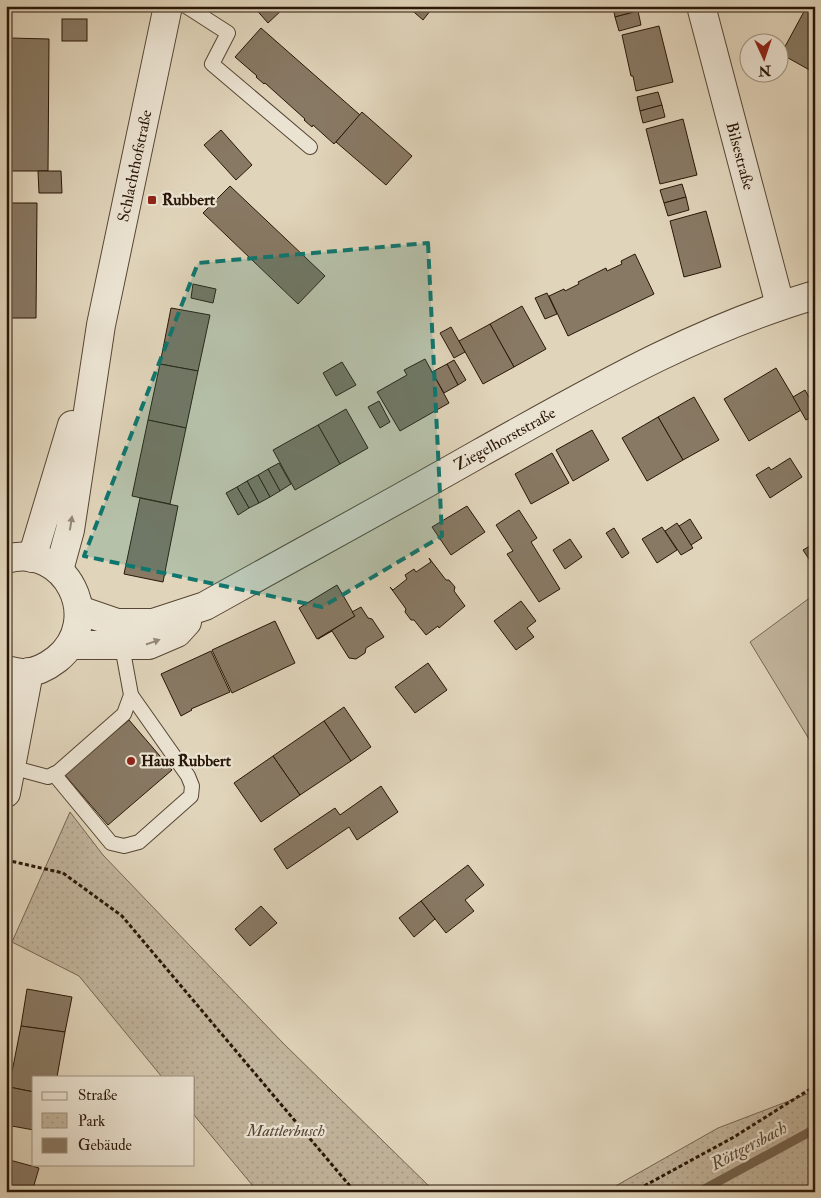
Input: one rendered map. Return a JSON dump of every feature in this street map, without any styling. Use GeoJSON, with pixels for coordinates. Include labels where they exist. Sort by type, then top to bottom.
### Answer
{"type":"FeatureCollection","features":[{"type":"Feature","properties":{"kind":"street","name":"Schlachthofstraße"},"geometry":{"type":"LineString","coordinates":[[59,570],[70,530],[101,325],[168,6]]}},
{"type":"Feature","properties":{"kind":"street","name":"Bilsestraße"},"geometry":{"type":"LineString","coordinates":[[701,6],[780,305]]}},
{"type":"Feature","properties":{"kind":"street","name":"Ziegelhorststraße"},"geometry":{"type":"LineString","coordinates":[[79,610],[117,622],[153,623],[204,606],[614,378],[694,340],[780,305],[815,295]]}},
{"type":"Feature","properties":{"kind":"street","name":"Schlachthofstraße"},"geometry":{"type":"LineString","coordinates":[[19,558],[101,325]]}},
{"type":"Feature","properties":{"kind":"street"},"geometry":{"type":"LineString","coordinates":[[9,780],[18,671],[48,666],[65,652],[76,632],[79,610],[73,588],[59,570],[39,558],[19,558]]}},
{"type":"Feature","properties":{"kind":"street","name":"Ziegelhorststraße"},"geometry":{"type":"LineString","coordinates":[[70,645],[149,645],[177,633],[204,606]]}},
{"type":"Feature","properties":{"kind":"lane"},"geometry":{"type":"LineString","coordinates":[[186,6],[228,33],[212,64],[310,147]]}},
{"type":"Feature","properties":{"kind":"lane"},"geometry":{"type":"LineString","coordinates":[[54,774],[111,843],[124,846],[139,842],[190,796],[192,786],[188,776],[130,695],[122,646]]}},
{"type":"Feature","properties":{"kind":"lane"},"geometry":{"type":"LineString","coordinates":[[9,780],[54,774],[124,714],[130,695]]}},
{"type":"Feature","properties":{"kind":"path"},"geometry":{"type":"LineString","coordinates":[[6,860],[63,873],[122,916],[355,1192]]}},
{"type":"Feature","properties":{"kind":"path"},"geometry":{"type":"LineString","coordinates":[[633,1192],[734,1137],[815,1086]]}},
{"type":"Feature","properties":{"kind":"highlighted area"},"geometry":{"type":"Polygon","coordinates":[[[428,243],[442,536],[322,607],[84,556],[198,263],[428,243]]]}},
{"type":"Feature","properties":{"kind":"green space"},"geometry":{"type":"Polygon","coordinates":[[[815,594],[815,749],[750,642],[815,594]]]}},
{"type":"Feature","properties":{"kind":"green space","name":"Mattlerbusch"},"geometry":{"type":"Polygon","coordinates":[[[70,812],[103,855],[283,1043],[435,1192],[258,1192],[195,1116],[195,1076],[161,1076],[79,976],[12,942],[70,812]]]}},
{"type":"Feature","properties":{"kind":"green space"},"geometry":{"type":"Polygon","coordinates":[[[815,1091],[815,1192],[605,1192],[718,1128],[815,1091]]]}},
{"type":"Feature","properties":{"kind":"building"},"geometry":{"type":"Polygon","coordinates":[[[253,6],[283,6],[284,8],[268,23],[253,6]]]}},
{"type":"Feature","properties":{"kind":"building"},"geometry":{"type":"Polygon","coordinates":[[[407,6],[434,6],[423,20],[407,6]]]}},
{"type":"Feature","properties":{"kind":"building"},"geometry":{"type":"Polygon","coordinates":[[[613,6],[636,6],[638,11],[615,17],[613,6]]]}},
{"type":"Feature","properties":{"kind":"building"},"geometry":{"type":"Polygon","coordinates":[[[807,6],[815,6],[815,73],[788,58],[788,41],[807,6]]]}},
{"type":"Feature","properties":{"kind":"building"},"geometry":{"type":"Polygon","coordinates":[[[638,11],[641,25],[619,31],[615,17],[638,11]]]}},
{"type":"Feature","properties":{"kind":"building"},"geometry":{"type":"Polygon","coordinates":[[[62,19],[87,19],[87,41],[62,41],[62,19]]]}},
{"type":"Feature","properties":{"kind":"building"},"geometry":{"type":"Polygon","coordinates":[[[659,26],[673,82],[636,91],[622,35],[659,26]]]}},
{"type":"Feature","properties":{"kind":"building"},"geometry":{"type":"Polygon","coordinates":[[[261,28],[360,115],[334,144],[313,125],[312,127],[304,120],[235,57],[261,28]]]}},
{"type":"Feature","properties":{"kind":"building"},"geometry":{"type":"Polygon","coordinates":[[[10,38],[49,39],[48,171],[9,171],[10,38]]]}},
{"type":"Feature","properties":{"kind":"building"},"geometry":{"type":"Polygon","coordinates":[[[658,92],[662,105],[640,111],[637,97],[658,92]]]}},
{"type":"Feature","properties":{"kind":"building"},"geometry":{"type":"Polygon","coordinates":[[[662,105],[665,117],[643,123],[640,111],[662,105]]]}},
{"type":"Feature","properties":{"kind":"building"},"geometry":{"type":"Polygon","coordinates":[[[362,112],[412,156],[386,185],[336,142],[362,112]]]}},
{"type":"Feature","properties":{"kind":"building"},"geometry":{"type":"Polygon","coordinates":[[[683,119],[697,175],[660,184],[646,129],[683,119]]]}},
{"type":"Feature","properties":{"kind":"building"},"geometry":{"type":"Polygon","coordinates":[[[221,130],[252,165],[236,180],[204,145],[221,130]]]}},
{"type":"Feature","properties":{"kind":"building"},"geometry":{"type":"Polygon","coordinates":[[[38,171],[61,171],[62,193],[39,193],[38,171]]]}},
{"type":"Feature","properties":{"kind":"building"},"geometry":{"type":"Polygon","coordinates":[[[682,184],[686,197],[664,203],[660,190],[682,184]]]}},
{"type":"Feature","properties":{"kind":"building"},"geometry":{"type":"Polygon","coordinates":[[[230,186],[325,276],[298,304],[203,213],[230,186]]]}},
{"type":"Feature","properties":{"kind":"building"},"geometry":{"type":"Polygon","coordinates":[[[686,197],[689,210],[668,216],[664,203],[686,197]]]}},
{"type":"Feature","properties":{"kind":"building"},"geometry":{"type":"Polygon","coordinates":[[[6,203],[37,203],[36,318],[6,318],[6,203]]]}},
{"type":"Feature","properties":{"kind":"building"},"geometry":{"type":"Polygon","coordinates":[[[706,211],[721,267],[684,277],[670,221],[706,211]]]}},
{"type":"Feature","properties":{"kind":"building"},"geometry":{"type":"Polygon","coordinates":[[[635,254],[654,294],[568,336],[549,296],[564,289],[565,291],[606,268],[607,271],[622,264],[621,261],[635,254]]]}},
{"type":"Feature","properties":{"kind":"building"},"geometry":{"type":"Polygon","coordinates":[[[193,284],[216,289],[213,303],[191,298],[193,284]]]}},
{"type":"Feature","properties":{"kind":"building"},"geometry":{"type":"Polygon","coordinates":[[[547,293],[557,314],[545,319],[535,298],[547,293]]]}},
{"type":"Feature","properties":{"kind":"building"},"geometry":{"type":"Polygon","coordinates":[[[522,306],[546,349],[514,367],[490,324],[522,306]]]}},
{"type":"Feature","properties":{"kind":"building"},"geometry":{"type":"Polygon","coordinates":[[[171,308],[210,315],[198,371],[160,364],[171,308]]]}},
{"type":"Feature","properties":{"kind":"building"},"geometry":{"type":"Polygon","coordinates":[[[490,324],[514,367],[483,384],[459,341],[490,324]]]}},
{"type":"Feature","properties":{"kind":"building"},"geometry":{"type":"Polygon","coordinates":[[[451,327],[465,352],[454,358],[440,333],[451,327]]]}},
{"type":"Feature","properties":{"kind":"building"},"geometry":{"type":"Polygon","coordinates":[[[425,359],[449,403],[400,431],[377,392],[407,375],[404,370],[425,359]]]}},
{"type":"Feature","properties":{"kind":"building"},"geometry":{"type":"Polygon","coordinates":[[[454,360],[466,380],[458,385],[447,364],[454,360]]]}},
{"type":"Feature","properties":{"kind":"building"},"geometry":{"type":"Polygon","coordinates":[[[342,362],[356,385],[336,396],[323,373],[342,362]]]}},
{"type":"Feature","properties":{"kind":"building"},"geometry":{"type":"Polygon","coordinates":[[[160,364],[198,371],[186,428],[148,420],[160,364]]]}},
{"type":"Feature","properties":{"kind":"building"},"geometry":{"type":"Polygon","coordinates":[[[447,364],[458,385],[444,393],[432,372],[447,364]]]}},
{"type":"Feature","properties":{"kind":"building"},"geometry":{"type":"Polygon","coordinates":[[[776,368],[801,410],[749,441],[724,399],[776,368]]]}},
{"type":"Feature","properties":{"kind":"building"},"geometry":{"type":"Polygon","coordinates":[[[805,390],[815,408],[815,415],[806,420],[793,397],[805,390]]]}},
{"type":"Feature","properties":{"kind":"building"},"geometry":{"type":"Polygon","coordinates":[[[694,397],[719,440],[683,460],[658,417],[694,397]]]}},
{"type":"Feature","properties":{"kind":"building"},"geometry":{"type":"Polygon","coordinates":[[[379,401],[390,422],[380,428],[368,407],[379,401]]]}},
{"type":"Feature","properties":{"kind":"building"},"geometry":{"type":"Polygon","coordinates":[[[346,409],[368,448],[340,464],[318,425],[346,409]]]}},
{"type":"Feature","properties":{"kind":"building"},"geometry":{"type":"Polygon","coordinates":[[[658,417],[683,460],[647,481],[622,438],[658,417]]]}},
{"type":"Feature","properties":{"kind":"building"},"geometry":{"type":"Polygon","coordinates":[[[148,420],[186,428],[170,504],[132,496],[148,420]]]}},
{"type":"Feature","properties":{"kind":"building"},"geometry":{"type":"Polygon","coordinates":[[[318,425],[340,464],[295,490],[273,450],[318,425]]]}},
{"type":"Feature","properties":{"kind":"building"},"geometry":{"type":"Polygon","coordinates":[[[592,430],[609,460],[573,481],[556,450],[592,430]]]}},
{"type":"Feature","properties":{"kind":"building"},"geometry":{"type":"Polygon","coordinates":[[[552,453],[569,483],[531,504],[515,474],[552,453]]]}},
{"type":"Feature","properties":{"kind":"building"},"geometry":{"type":"Polygon","coordinates":[[[790,458],[802,477],[770,498],[756,475],[769,467],[771,470],[790,458]]]}},
{"type":"Feature","properties":{"kind":"building"},"geometry":{"type":"Polygon","coordinates":[[[279,463],[291,484],[280,491],[268,469],[279,463]]]}},
{"type":"Feature","properties":{"kind":"building"},"geometry":{"type":"Polygon","coordinates":[[[268,469],[280,491],[270,497],[258,475],[268,469]]]}},
{"type":"Feature","properties":{"kind":"building"},"geometry":{"type":"Polygon","coordinates":[[[258,475],[270,497],[259,503],[247,481],[258,475]]]}},
{"type":"Feature","properties":{"kind":"building"},"geometry":{"type":"Polygon","coordinates":[[[247,481],[259,503],[249,508],[237,487],[247,481]]]}},
{"type":"Feature","properties":{"kind":"building"},"geometry":{"type":"Polygon","coordinates":[[[237,487],[249,508],[238,515],[226,493],[237,487]]]}},
{"type":"Feature","properties":{"kind":"building"},"geometry":{"type":"Polygon","coordinates":[[[140,498],[178,506],[163,582],[124,574],[140,498]]]}},
{"type":"Feature","properties":{"kind":"building"},"geometry":{"type":"Polygon","coordinates":[[[467,506],[485,532],[451,555],[432,527],[467,506]]]}},
{"type":"Feature","properties":{"kind":"building"},"geometry":{"type":"Polygon","coordinates":[[[519,510],[537,538],[531,542],[560,589],[539,602],[507,554],[513,551],[496,525],[519,510]]]}},
{"type":"Feature","properties":{"kind":"building"},"geometry":{"type":"Polygon","coordinates":[[[690,519],[702,538],[691,545],[679,526],[690,519]]]}},
{"type":"Feature","properties":{"kind":"building"},"geometry":{"type":"Polygon","coordinates":[[[677,523],[693,548],[681,555],[665,531],[677,523]]]}},
{"type":"Feature","properties":{"kind":"building"},"geometry":{"type":"Polygon","coordinates":[[[662,527],[677,550],[657,563],[642,539],[662,527]]]}},
{"type":"Feature","properties":{"kind":"building"},"geometry":{"type":"Polygon","coordinates":[[[614,528],[629,553],[622,558],[606,533],[614,528]]]}},
{"type":"Feature","properties":{"kind":"building"},"geometry":{"type":"Polygon","coordinates":[[[570,539],[582,557],[565,569],[553,550],[570,539]]]}},
{"type":"Feature","properties":{"kind":"building"},"geometry":{"type":"Polygon","coordinates":[[[815,543],[815,568],[803,550],[815,543]]]}},
{"type":"Feature","properties":{"kind":"building"},"geometry":{"type":"Polygon","coordinates":[[[429,558],[446,580],[449,580],[455,587],[454,591],[465,606],[439,628],[438,626],[426,635],[405,612],[406,609],[390,587],[393,590],[407,579],[405,575],[414,569],[416,572],[431,562],[429,558]]]}},
{"type":"Feature","properties":{"kind":"building"},"geometry":{"type":"Polygon","coordinates":[[[337,585],[355,616],[317,639],[299,608],[337,585]]]}},
{"type":"Feature","properties":{"kind":"building"},"geometry":{"type":"Polygon","coordinates":[[[521,601],[536,621],[527,628],[534,637],[516,650],[494,621],[521,601]]]}},
{"type":"Feature","properties":{"kind":"building"},"geometry":{"type":"Polygon","coordinates":[[[361,607],[384,637],[366,648],[365,653],[356,659],[349,658],[332,631],[318,639],[355,616],[352,612],[361,607]]]}},
{"type":"Feature","properties":{"kind":"building"},"geometry":{"type":"Polygon","coordinates":[[[275,621],[295,663],[232,693],[212,650],[275,621]]]}},
{"type":"Feature","properties":{"kind":"building"},"geometry":{"type":"Polygon","coordinates":[[[211,651],[230,692],[191,709],[181,716],[161,674],[211,651]]]}},
{"type":"Feature","properties":{"kind":"building"},"geometry":{"type":"Polygon","coordinates":[[[428,663],[447,690],[415,713],[395,687],[428,663]]]}},
{"type":"Feature","properties":{"kind":"building"},"geometry":{"type":"Polygon","coordinates":[[[344,707],[371,747],[351,761],[324,721],[344,707]]]}},
{"type":"Feature","properties":{"kind":"building"},"geometry":{"type":"Polygon","coordinates":[[[129,720],[172,770],[108,825],[64,774],[129,720]]]}},
{"type":"Feature","properties":{"kind":"building"},"geometry":{"type":"Polygon","coordinates":[[[324,721],[351,761],[300,795],[273,756],[324,721]]]}},
{"type":"Feature","properties":{"kind":"building"},"geometry":{"type":"Polygon","coordinates":[[[273,756],[300,795],[261,822],[234,783],[273,756]]]}},
{"type":"Feature","properties":{"kind":"building"},"geometry":{"type":"Polygon","coordinates":[[[381,786],[398,812],[357,840],[349,827],[287,869],[274,849],[335,808],[340,815],[381,786]]]}},
{"type":"Feature","properties":{"kind":"building"},"geometry":{"type":"Polygon","coordinates":[[[468,865],[484,885],[465,900],[474,911],[446,933],[421,901],[468,865]]]}},
{"type":"Feature","properties":{"kind":"building"},"geometry":{"type":"Polygon","coordinates":[[[421,901],[435,919],[414,937],[399,918],[421,901]]]}},
{"type":"Feature","properties":{"kind":"building"},"geometry":{"type":"Polygon","coordinates":[[[261,906],[277,923],[250,946],[235,929],[261,906]]]}},
{"type":"Feature","properties":{"kind":"building"},"geometry":{"type":"Polygon","coordinates":[[[27,989],[72,997],[65,1032],[21,1026],[27,989]]]}},
{"type":"Feature","properties":{"kind":"building"},"geometry":{"type":"Polygon","coordinates":[[[21,1026],[65,1032],[57,1076],[32,1076],[32,1092],[9,1087],[21,1026]]]}},
{"type":"Feature","properties":{"kind":"building"},"geometry":{"type":"Polygon","coordinates":[[[9,1087],[32,1092],[32,1130],[6,1125],[6,1103],[9,1087]]]}},
{"type":"Feature","properties":{"kind":"building"},"geometry":{"type":"Polygon","coordinates":[[[6,1159],[39,1168],[32,1192],[6,1192],[6,1159]]]}},
{"type":"Feature","properties":{"kind":"waterway","name":"Röttgersbach"},"geometry":{"type":"LineString","coordinates":[[699,1192],[815,1129]]}},
{"type":"Feature","properties":{"kind":"place","name":"Rubbert"},"geometry":{"type":"Point","coordinates":[152,200]}},
{"type":"Feature","properties":{"kind":"place","name":"Haus Rubbert"},"geometry":{"type":"Point","coordinates":[131,761]}}]}
